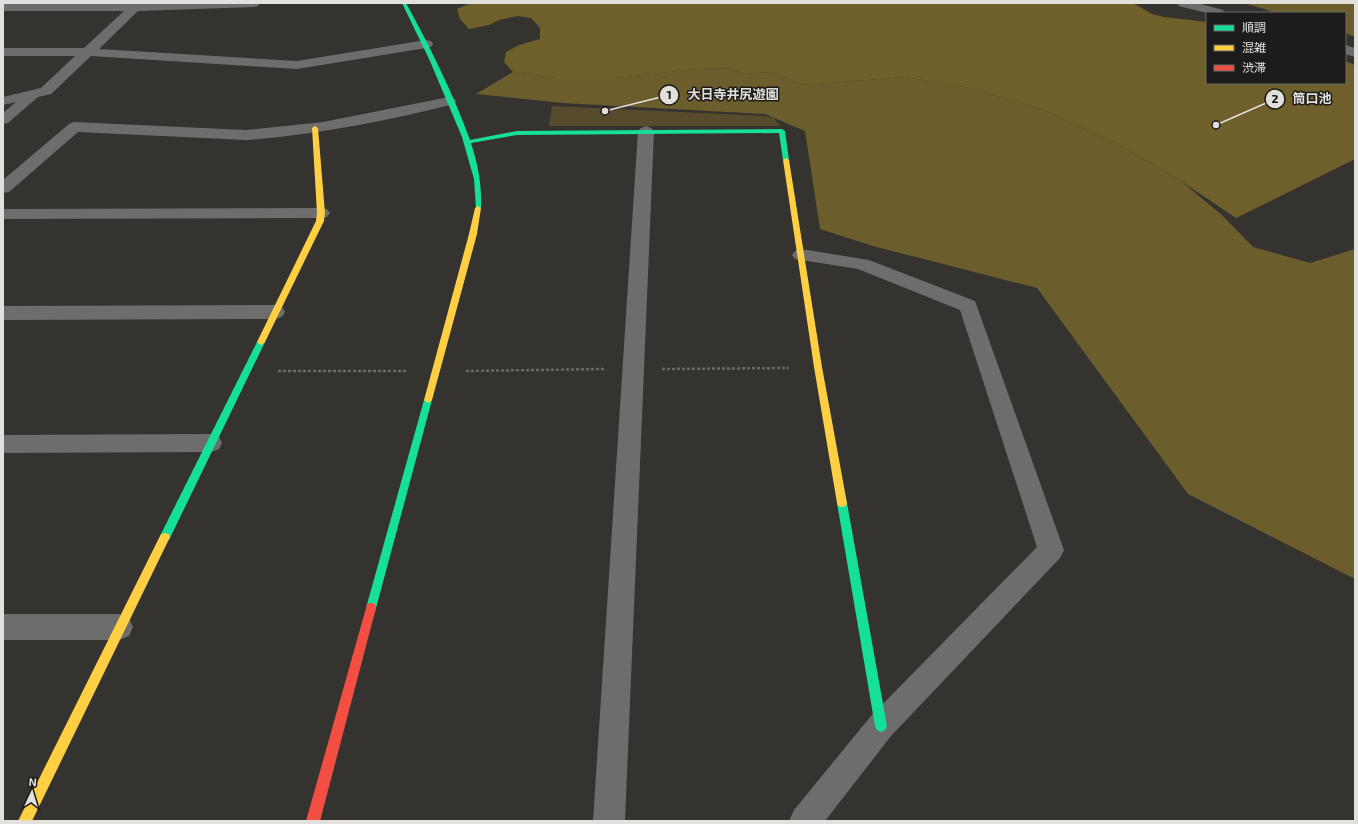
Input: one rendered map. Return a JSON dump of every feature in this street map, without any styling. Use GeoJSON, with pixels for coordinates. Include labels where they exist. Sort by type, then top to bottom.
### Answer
{"type":"FeatureCollection","features":[{"type":"Feature","properties":{"kind":"street"},"geometry":{"type":"LineString","coordinates":[[3,7],[135,7],[254,3]]}},
{"type":"Feature","properties":{"kind":"street"},"geometry":{"type":"LineString","coordinates":[[314,821],[473,234],[477,213],[478,194],[468,142],[449,101],[426,44],[404,3]]}},
{"type":"Feature","properties":{"kind":"street"},"geometry":{"type":"LineString","coordinates":[[1183,3],[1216,12]]}},
{"type":"Feature","properties":{"kind":"street"},"geometry":{"type":"LineString","coordinates":[[3,100],[46,91],[90,52],[135,7]]}},
{"type":"Feature","properties":{"kind":"street"},"geometry":{"type":"LineString","coordinates":[[3,52],[90,52],[297,65],[426,44]]}},
{"type":"Feature","properties":{"kind":"street"},"geometry":{"type":"LineString","coordinates":[[3,120],[35,94]]}},
{"type":"Feature","properties":{"kind":"street"},"geometry":{"type":"LineString","coordinates":[[3,188],[74,127],[246,135],[315,128],[449,101]]}},
{"type":"Feature","properties":{"kind":"street"},"geometry":{"type":"LineString","coordinates":[[25,821],[119,627],[320,221],[322,213],[315,128]]}},
{"type":"Feature","properties":{"kind":"street"},"geometry":{"type":"LineString","coordinates":[[609,821],[646,131]]}},
{"type":"Feature","properties":{"kind":"street"},"geometry":{"type":"LineString","coordinates":[[468,142],[517,133],[782,131],[818,367],[881,726]]}},
{"type":"Feature","properties":{"kind":"street"},"geometry":{"type":"LineString","coordinates":[[3,214],[322,213]]}},
{"type":"Feature","properties":{"kind":"street"},"geometry":{"type":"LineString","coordinates":[[801,255],[862,264],[968,306],[1051,550],[881,726],[805,821]]}},
{"type":"Feature","properties":{"kind":"street"},"geometry":{"type":"LineString","coordinates":[[3,313],[275,312]]}},
{"type":"Feature","properties":{"kind":"street"},"geometry":{"type":"LineString","coordinates":[[3,444],[211,443]]}},
{"type":"Feature","properties":{"kind":"street"},"geometry":{"type":"LineString","coordinates":[[3,627],[119,627]]}},
{"type":"Feature","properties":{"kind":"path"},"geometry":{"type":"LineString","coordinates":[[246,371],[435,371]]}},
{"type":"Feature","properties":{"kind":"shaded area"},"geometry":{"type":"Polygon","coordinates":[[[471,3],[1133,3],[1152,14],[1164,17],[1206,22],[1206,84],[1346,84],[1346,61],[1355,65],[1355,159],[1236,218],[1181,181],[1116,143],[1039,108],[970,88],[905,77],[803,85],[771,72],[744,74],[728,68],[696,69],[616,78],[555,78],[513,72],[504,62],[506,52],[519,45],[540,39],[540,28],[531,18],[518,16],[499,20],[489,25],[469,29],[460,19],[457,9],[471,3]]]}},
{"type":"Feature","properties":{"kind":"shaded area"},"geometry":{"type":"Polygon","coordinates":[[[1244,3],[1355,3],[1355,37],[1346,33],[1346,12],[1274,12],[1244,3]]]}},
{"type":"Feature","properties":{"kind":"shaded area"},"geometry":{"type":"Polygon","coordinates":[[[728,68],[744,74],[771,72],[803,85],[905,77],[970,88],[1039,108],[1116,143],[1181,181],[1223,216],[1253,247],[1310,263],[1355,249],[1355,579],[1188,494],[1037,288],[873,246],[820,229],[805,131],[765,114],[562,103],[476,94],[513,72],[555,78],[616,78],[696,69],[728,68]]]}},
{"type":"Feature","properties":{"kind":"shaded area"},"geometry":{"type":"Polygon","coordinates":[[[552,106],[764,116],[774,118],[780,126],[549,126],[552,106]]]}},
{"type":"Feature","properties":{"kind":"traffic: fast"},"geometry":{"type":"LineString","coordinates":[[404,3],[433,61],[465,137],[477,179],[478,208]]}},
{"type":"Feature","properties":{"kind":"traffic: fast"},"geometry":{"type":"LineString","coordinates":[[468,142],[517,133],[782,131],[786,160]]}},
{"type":"Feature","properties":{"kind":"traffic: fast"},"geometry":{"type":"LineString","coordinates":[[165,537],[261,342]]}},
{"type":"Feature","properties":{"kind":"traffic: fast"},"geometry":{"type":"LineString","coordinates":[[371,608],[428,400]]}},
{"type":"Feature","properties":{"kind":"traffic: fast"},"geometry":{"type":"LineString","coordinates":[[842,503],[881,726]]}},
{"type":"Feature","properties":{"kind":"traffic: slow"},"geometry":{"type":"LineString","coordinates":[[261,342],[320,221],[321,213],[315,128]]}},
{"type":"Feature","properties":{"kind":"traffic: slow"},"geometry":{"type":"LineString","coordinates":[[786,160],[818,367],[842,503]]}},
{"type":"Feature","properties":{"kind":"traffic: slow"},"geometry":{"type":"LineString","coordinates":[[428,400],[473,234],[478,208]]}},
{"type":"Feature","properties":{"kind":"traffic: slow"},"geometry":{"type":"LineString","coordinates":[[25,821],[165,537]]}},
{"type":"Feature","properties":{"kind":"traffic: jam"},"geometry":{"type":"LineString","coordinates":[[313,821],[371,608]]}},
{"type":"Feature","properties":{"kind":"place","name":"大日寺井尻遊園"},"geometry":{"type":"Point","coordinates":[605,111]}},
{"type":"Feature","properties":{"kind":"place","name":"筒口池"},"geometry":{"type":"Point","coordinates":[1216,125]}}]}
